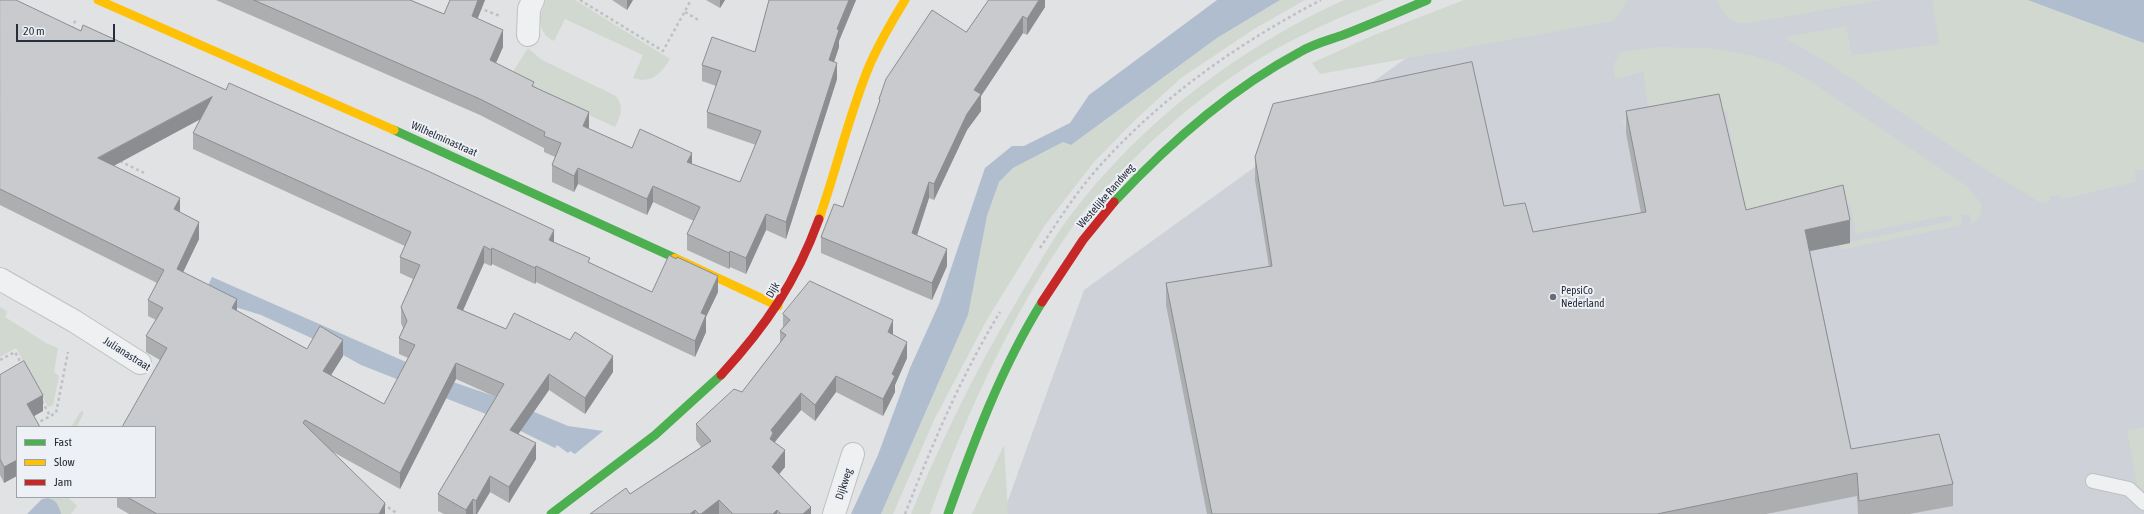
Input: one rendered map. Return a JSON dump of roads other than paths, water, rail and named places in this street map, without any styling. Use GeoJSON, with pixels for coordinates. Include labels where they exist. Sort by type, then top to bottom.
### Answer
{"type":"FeatureCollection","features":[{"type":"Feature","properties":{"kind":"street","name":"Wilhelminastraat"},"geometry":{"type":"LineString","coordinates":[[98,0],[456,157],[778,306]]}},
{"type":"Feature","properties":{"kind":"street"},"geometry":{"type":"LineString","coordinates":[[528,30],[529,9],[533,0]]}},
{"type":"Feature","properties":{"kind":"street","name":"Dijk"},"geometry":{"type":"LineString","coordinates":[[551,514],[704,393],[743,353],[778,306],[798,272],[820,215],[865,75],[888,26],[905,0]]}},
{"type":"Feature","properties":{"kind":"street","name":"Westelijke Randweg"},"geometry":{"type":"LineString","coordinates":[[948,514],[973,443],[1030,321],[1084,239],[1127,186],[1176,139],[1222,101],[1255,79],[1302,51],[1427,0]]}},
{"type":"Feature","properties":{"kind":"street","name":"Julianastraat"},"geometry":{"type":"LineString","coordinates":[[0,279],[74,321],[140,363]]}},
{"type":"Feature","properties":{"kind":"street","name":"Dijkweg"},"geometry":{"type":"LineString","coordinates":[[834,514],[854,454]]}},
{"type":"Feature","properties":{"kind":"lane"},"geometry":{"type":"LineString","coordinates":[[2093,481],[2129,489],[2144,503]]}},
{"type":"Feature","properties":{"kind":"water"},"geometry":{"type":"Polygon","coordinates":[[[1217,0],[1280,0],[1217,38],[1071,145],[1063,142],[1013,168],[999,182],[987,216],[968,315],[881,514],[851,514],[878,455],[910,368],[939,304],[985,168],[1012,146],[1024,146],[1070,123],[1089,95],[1217,0]]]}},
{"type":"Feature","properties":{"kind":"water"},"geometry":{"type":"Polygon","coordinates":[[[2028,0],[2144,0],[2144,43],[2028,0]]]}},
{"type":"Feature","properties":{"kind":"water"},"geometry":{"type":"Polygon","coordinates":[[[212,277],[447,380],[503,399],[568,426],[603,431],[575,454],[570,451],[568,453],[557,445],[555,448],[486,414],[361,365],[318,341],[261,315],[203,297],[212,277]]]}},
{"type":"Feature","properties":{"kind":"water"},"geometry":{"type":"Polygon","coordinates":[[[48,498],[54,500],[61,514],[27,514],[42,499],[48,498]]]}},
{"type":"Feature","properties":{"kind":"place","name":"PepsiCo Nederland"},"geometry":{"type":"Point","coordinates":[1553,297]}}]}
